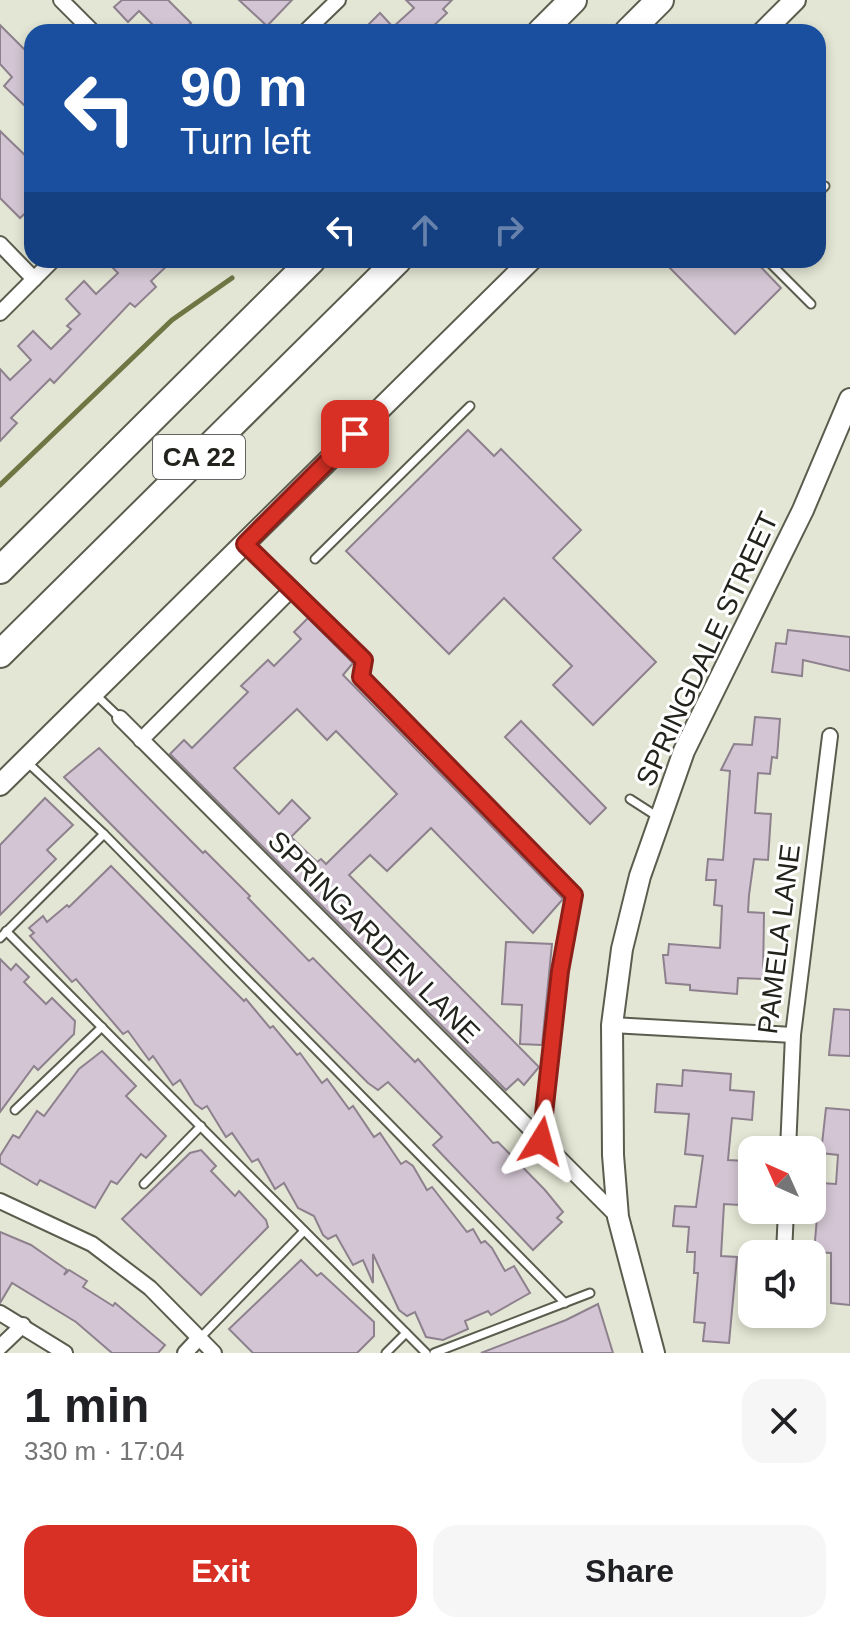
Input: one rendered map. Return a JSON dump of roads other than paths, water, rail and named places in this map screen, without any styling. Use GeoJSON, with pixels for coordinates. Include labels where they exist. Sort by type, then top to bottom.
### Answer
{"type":"FeatureCollection","features":[{"type":"Feature","properties":{"kind":"highway"},"geometry":{"type":"LineString","coordinates":[[549,24],[573,0]]}},
{"type":"Feature","properties":{"kind":"highway"},"geometry":{"type":"LineString","coordinates":[[636,24],[660,0]]}},
{"type":"Feature","properties":{"kind":"highway","name":"CA 22"},"geometry":{"type":"LineString","coordinates":[[0,570],[304,268]]}},
{"type":"Feature","properties":{"kind":"highway","name":"CA 22"},"geometry":{"type":"LineString","coordinates":[[0,654],[390,268]]}},
{"type":"Feature","properties":{"kind":"main road"},"geometry":{"type":"LineString","coordinates":[[771,24],[795,0]]}},
{"type":"Feature","properties":{"kind":"main road"},"geometry":{"type":"LineString","coordinates":[[0,785],[523,268]]}},
{"type":"Feature","properties":{"kind":"main road","name":"SPRINGDALE STREET"},"geometry":{"type":"LineString","coordinates":[[654,1353],[618,1217],[613,1155],[612,1025],[622,949],[640,876],[684,751],[803,510],[850,399]]}},
{"type":"Feature","properties":{"kind":"street"},"geometry":{"type":"LineString","coordinates":[[61,0],[85,24]]}},
{"type":"Feature","properties":{"kind":"street"},"geometry":{"type":"LineString","coordinates":[[313,24],[338,0]]}},
{"type":"Feature","properties":{"kind":"street"},"geometry":{"type":"LineString","coordinates":[[0,244],[34,279]]}},
{"type":"Feature","properties":{"kind":"street"},"geometry":{"type":"LineString","coordinates":[[0,313],[45,268]]}},
{"type":"Feature","properties":{"kind":"street"},"geometry":{"type":"LineString","coordinates":[[245,544],[364,660],[361,677],[574,895],[560,971],[541,1141]]}},
{"type":"Feature","properties":{"kind":"street"},"geometry":{"type":"LineString","coordinates":[[141,740],[292,589]]}},
{"type":"Feature","properties":{"kind":"street","name":"SPRINGARDEN LANE"},"geometry":{"type":"LineString","coordinates":[[120,718],[618,1217]]}},
{"type":"Feature","properties":{"kind":"street","name":"PAMELA LANE"},"geometry":{"type":"LineString","coordinates":[[789,1136],[793,1035],[830,736]]}},
{"type":"Feature","properties":{"kind":"street"},"geometry":{"type":"LineString","coordinates":[[612,1025],[793,1035]]}},
{"type":"Feature","properties":{"kind":"street"},"geometry":{"type":"LineString","coordinates":[[0,1201],[92,1244],[150,1288],[214,1353]]}},
{"type":"Feature","properties":{"kind":"street"},"geometry":{"type":"LineString","coordinates":[[0,1313],[65,1353]]}},
{"type":"Feature","properties":{"kind":"street"},"geometry":{"type":"LineString","coordinates":[[0,1347],[23,1325]]}},
{"type":"Feature","properties":{"kind":"street"},"geometry":{"type":"LineString","coordinates":[[185,1353],[199,1338]]}},
{"type":"Feature","properties":{"kind":"lane"},"geometry":{"type":"LineString","coordinates":[[775,268],[811,304]]}},
{"type":"Feature","properties":{"kind":"lane"},"geometry":{"type":"LineString","coordinates":[[315,559],[470,406]]}},
{"type":"Feature","properties":{"kind":"lane","name":"SPRINGARDEN LANE"},"geometry":{"type":"LineString","coordinates":[[94,693],[120,718]]}},
{"type":"Feature","properties":{"kind":"lane"},"geometry":{"type":"LineString","coordinates":[[25,761],[104,834],[565,1303]]}},
{"type":"Feature","properties":{"kind":"lane"},"geometry":{"type":"LineString","coordinates":[[630,799],[660,818]]}},
{"type":"Feature","properties":{"kind":"lane"},"geometry":{"type":"LineString","coordinates":[[104,834],[3,934],[102,1027],[426,1353]]}},
{"type":"Feature","properties":{"kind":"lane"},"geometry":{"type":"LineString","coordinates":[[15,1110],[102,1027]]}},
{"type":"Feature","properties":{"kind":"lane"},"geometry":{"type":"LineString","coordinates":[[144,1184],[201,1126]]}},
{"type":"Feature","properties":{"kind":"lane"},"geometry":{"type":"LineString","coordinates":[[199,1338],[304,1231]]}},
{"type":"Feature","properties":{"kind":"lane"},"geometry":{"type":"LineString","coordinates":[[434,1353],[590,1293]]}},
{"type":"Feature","properties":{"kind":"lane"},"geometry":{"type":"LineString","coordinates":[[386,1353],[406,1333]]}},
{"type":"Feature","properties":{"kind":"waterway"},"geometry":{"type":"LineString","coordinates":[[0,485],[172,320],[232,278]]}}]}
